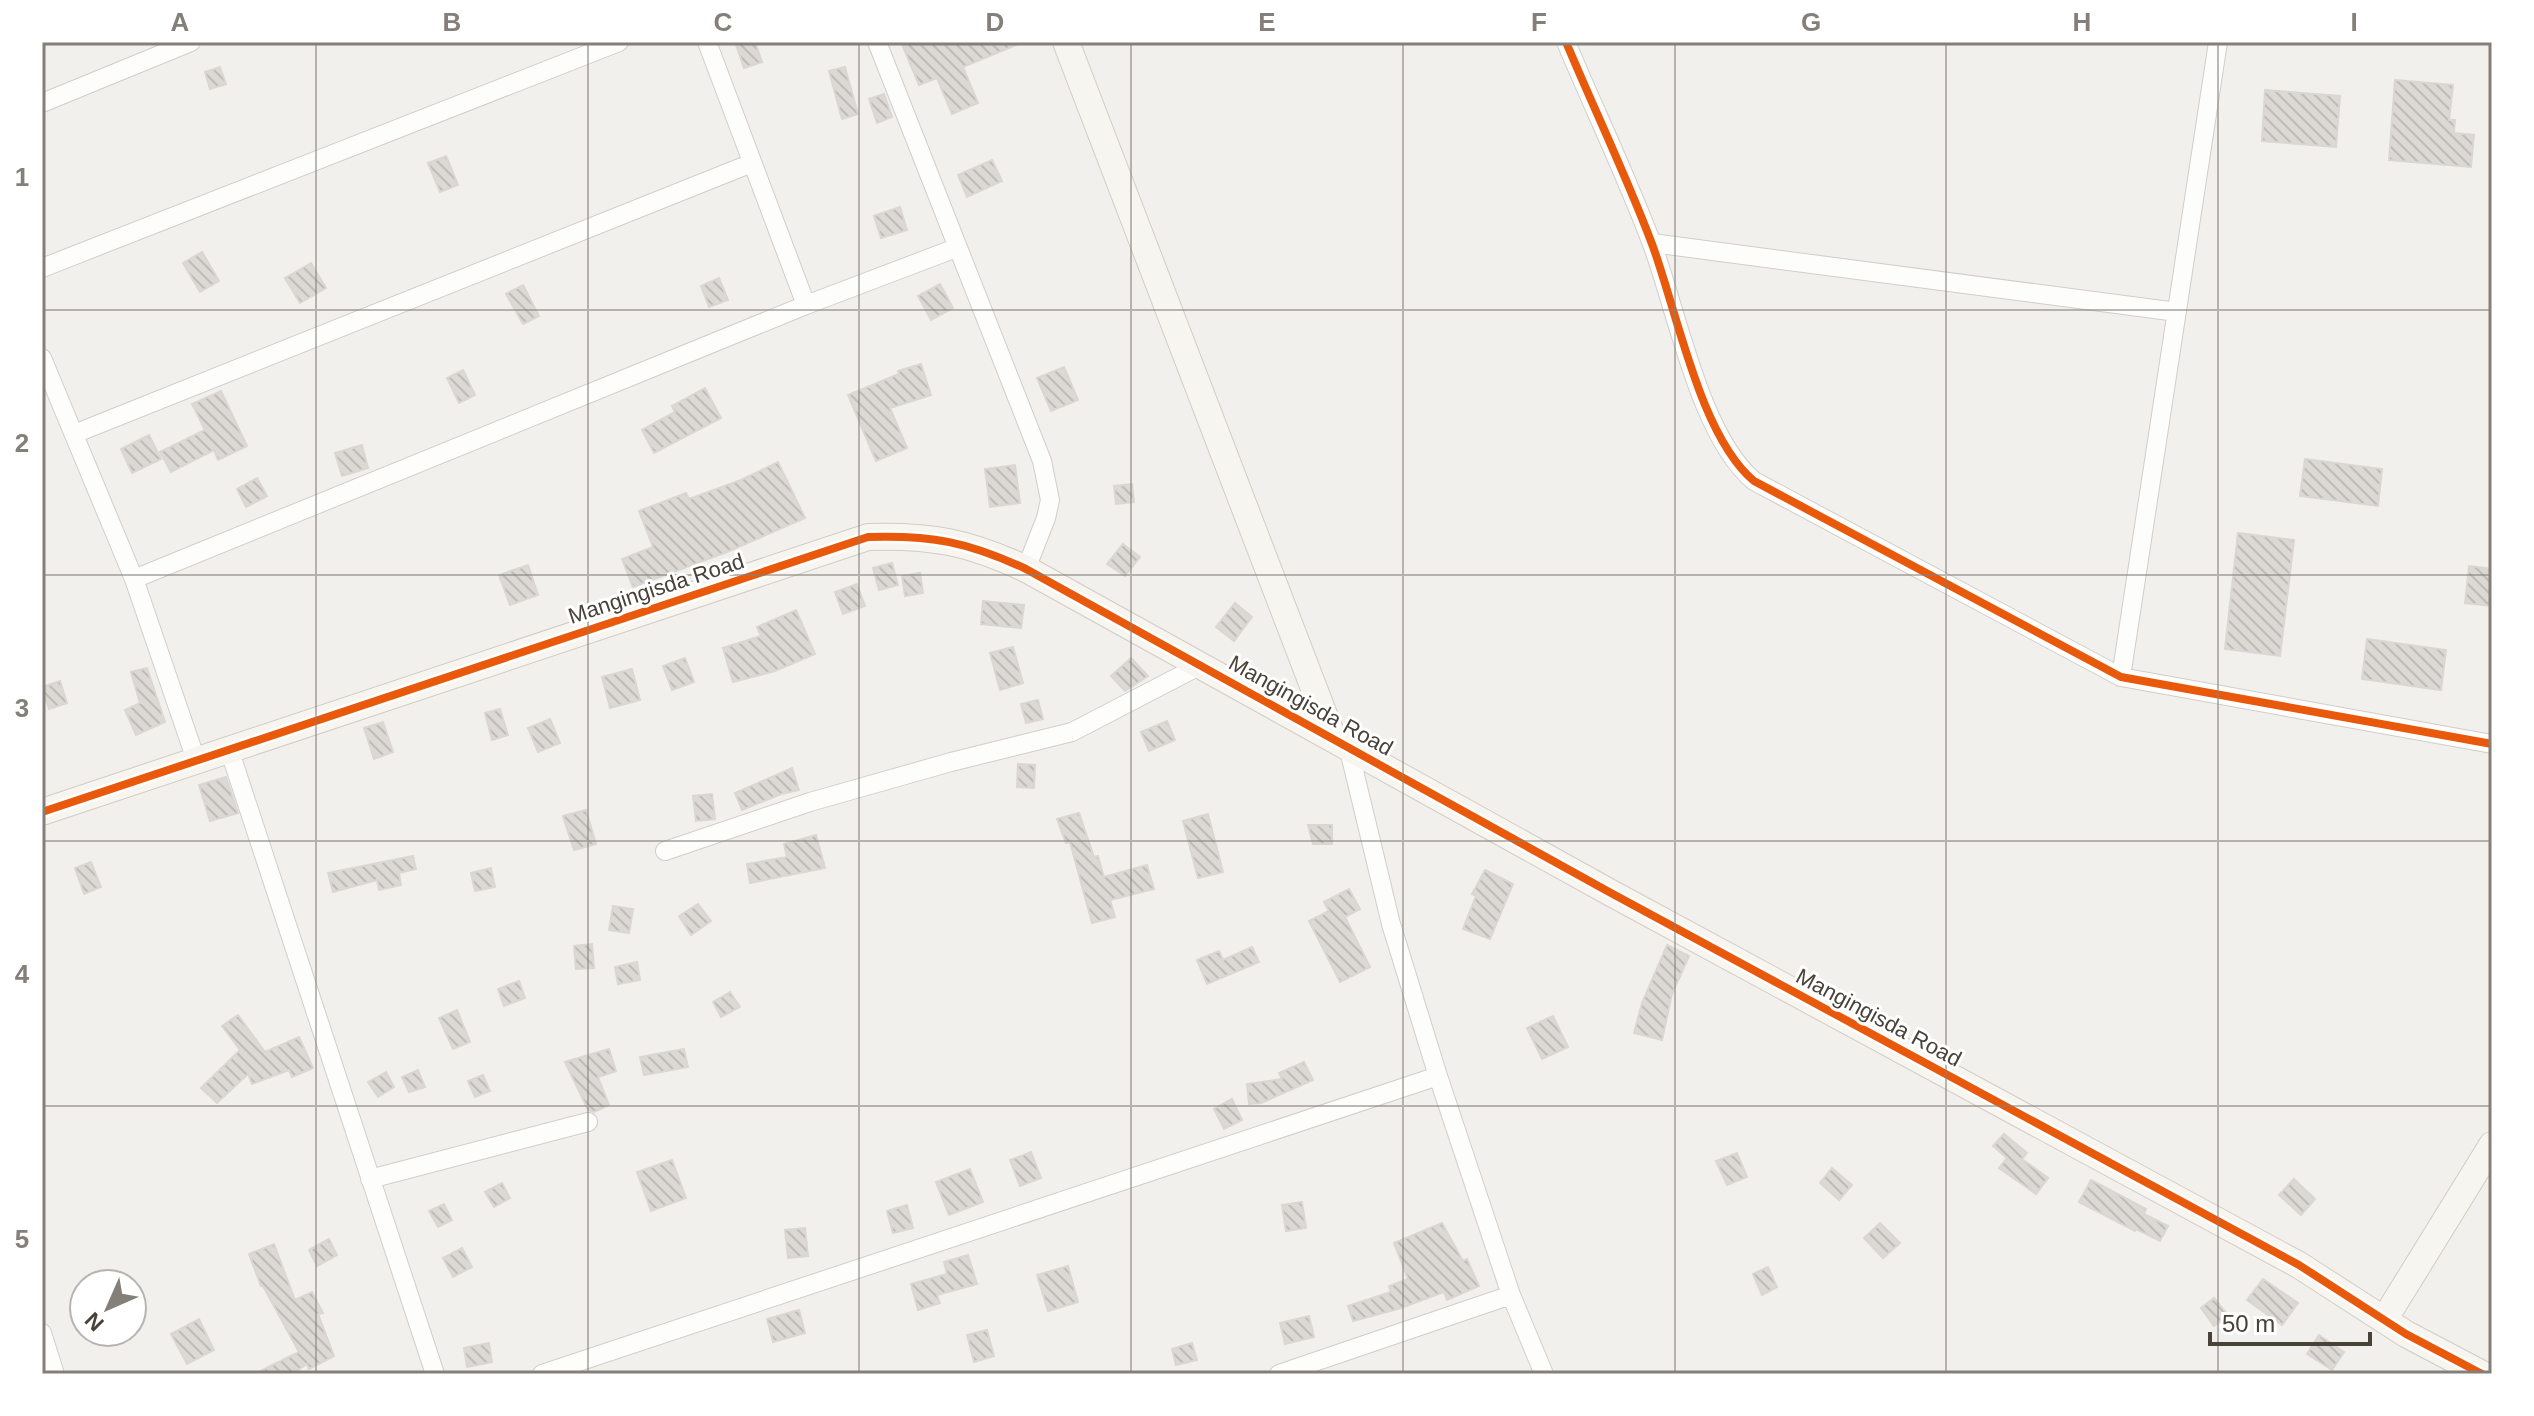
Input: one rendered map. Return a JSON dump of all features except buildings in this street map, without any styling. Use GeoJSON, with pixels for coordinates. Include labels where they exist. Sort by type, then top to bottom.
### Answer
{"type":"FeatureCollection","features":[{"type":"Feature","properties":{"kind":"street"},"geometry":{"type":"LineString","coordinates":[[42,103],[191,42]]}},
{"type":"Feature","properties":{"kind":"street"},"geometry":{"type":"LineString","coordinates":[[42,268],[619,42]]}},
{"type":"Feature","properties":{"kind":"street"},"geometry":{"type":"LineString","coordinates":[[707,42],[806,305]]}},
{"type":"Feature","properties":{"kind":"street"},"geometry":{"type":"LineString","coordinates":[[877,42],[1042,461],[1050,500],[1026,569]]}},
{"type":"Feature","properties":{"kind":"street"},"geometry":{"type":"LineString","coordinates":[[1066,42],[1340,742],[1438,1076],[1511,1295],[1544,1374]]}},
{"type":"Feature","properties":{"kind":"street"},"geometry":{"type":"LineString","coordinates":[[1566,42],[1652,243],[1707,409],[1729,454],[1743,472],[1788,501],[2121,677],[2492,744]]}},
{"type":"Feature","properties":{"kind":"street"},"geometry":{"type":"LineString","coordinates":[[2121,677],[2218,42]]}},
{"type":"Feature","properties":{"kind":"street"},"geometry":{"type":"LineString","coordinates":[[74,434],[752,163]]}},
{"type":"Feature","properties":{"kind":"street"},"geometry":{"type":"LineString","coordinates":[[1652,243],[2177,312]]}},
{"type":"Feature","properties":{"kind":"street"},"geometry":{"type":"LineString","coordinates":[[134,579],[806,305],[956,248]]}},
{"type":"Feature","properties":{"kind":"street"},"geometry":{"type":"LineString","coordinates":[[42,358],[134,579],[196,760]]}},
{"type":"Feature","properties":{"kind":"street","name":"Mangingisda Road"},"geometry":{"type":"LineString","coordinates":[[44,805],[196,760],[868,537],[914,536],[958,542],[990,552],[1026,569],[1611,893],[2299,1265],[2384,1320],[2482,1374]]}},
{"type":"Feature","properties":{"kind":"street"},"geometry":{"type":"LineString","coordinates":[[665,851],[810,802],[1072,732],[1201,665]]}},
{"type":"Feature","properties":{"kind":"street"},"geometry":{"type":"LineString","coordinates":[[229,749],[435,1374]]}},
{"type":"Feature","properties":{"kind":"street"},"geometry":{"type":"LineString","coordinates":[[542,1374],[1438,1076]]}},
{"type":"Feature","properties":{"kind":"street"},"geometry":{"type":"LineString","coordinates":[[370,1179],[588,1122]]}},
{"type":"Feature","properties":{"kind":"street"},"geometry":{"type":"LineString","coordinates":[[2384,1320],[2492,1145]]}},
{"type":"Feature","properties":{"kind":"street"},"geometry":{"type":"LineString","coordinates":[[1279,1374],[1511,1295]]}},
{"type":"Feature","properties":{"kind":"street"},"geometry":{"type":"LineString","coordinates":[[42,1333],[55,1374]]}},
{"type":"Feature","properties":{"kind":"cycle path"},"geometry":{"type":"LineString","coordinates":[[1566,42],[1652,244],[1705,404],[1735,461],[1754,481],[2121,677],[2492,744]]}},
{"type":"Feature","properties":{"kind":"cycle path"},"geometry":{"type":"LineString","coordinates":[[42,812],[868,537],[912,537],[967,546],[1026,569],[1611,893],[2299,1265],[2406,1334],[2482,1374]]}}]}
